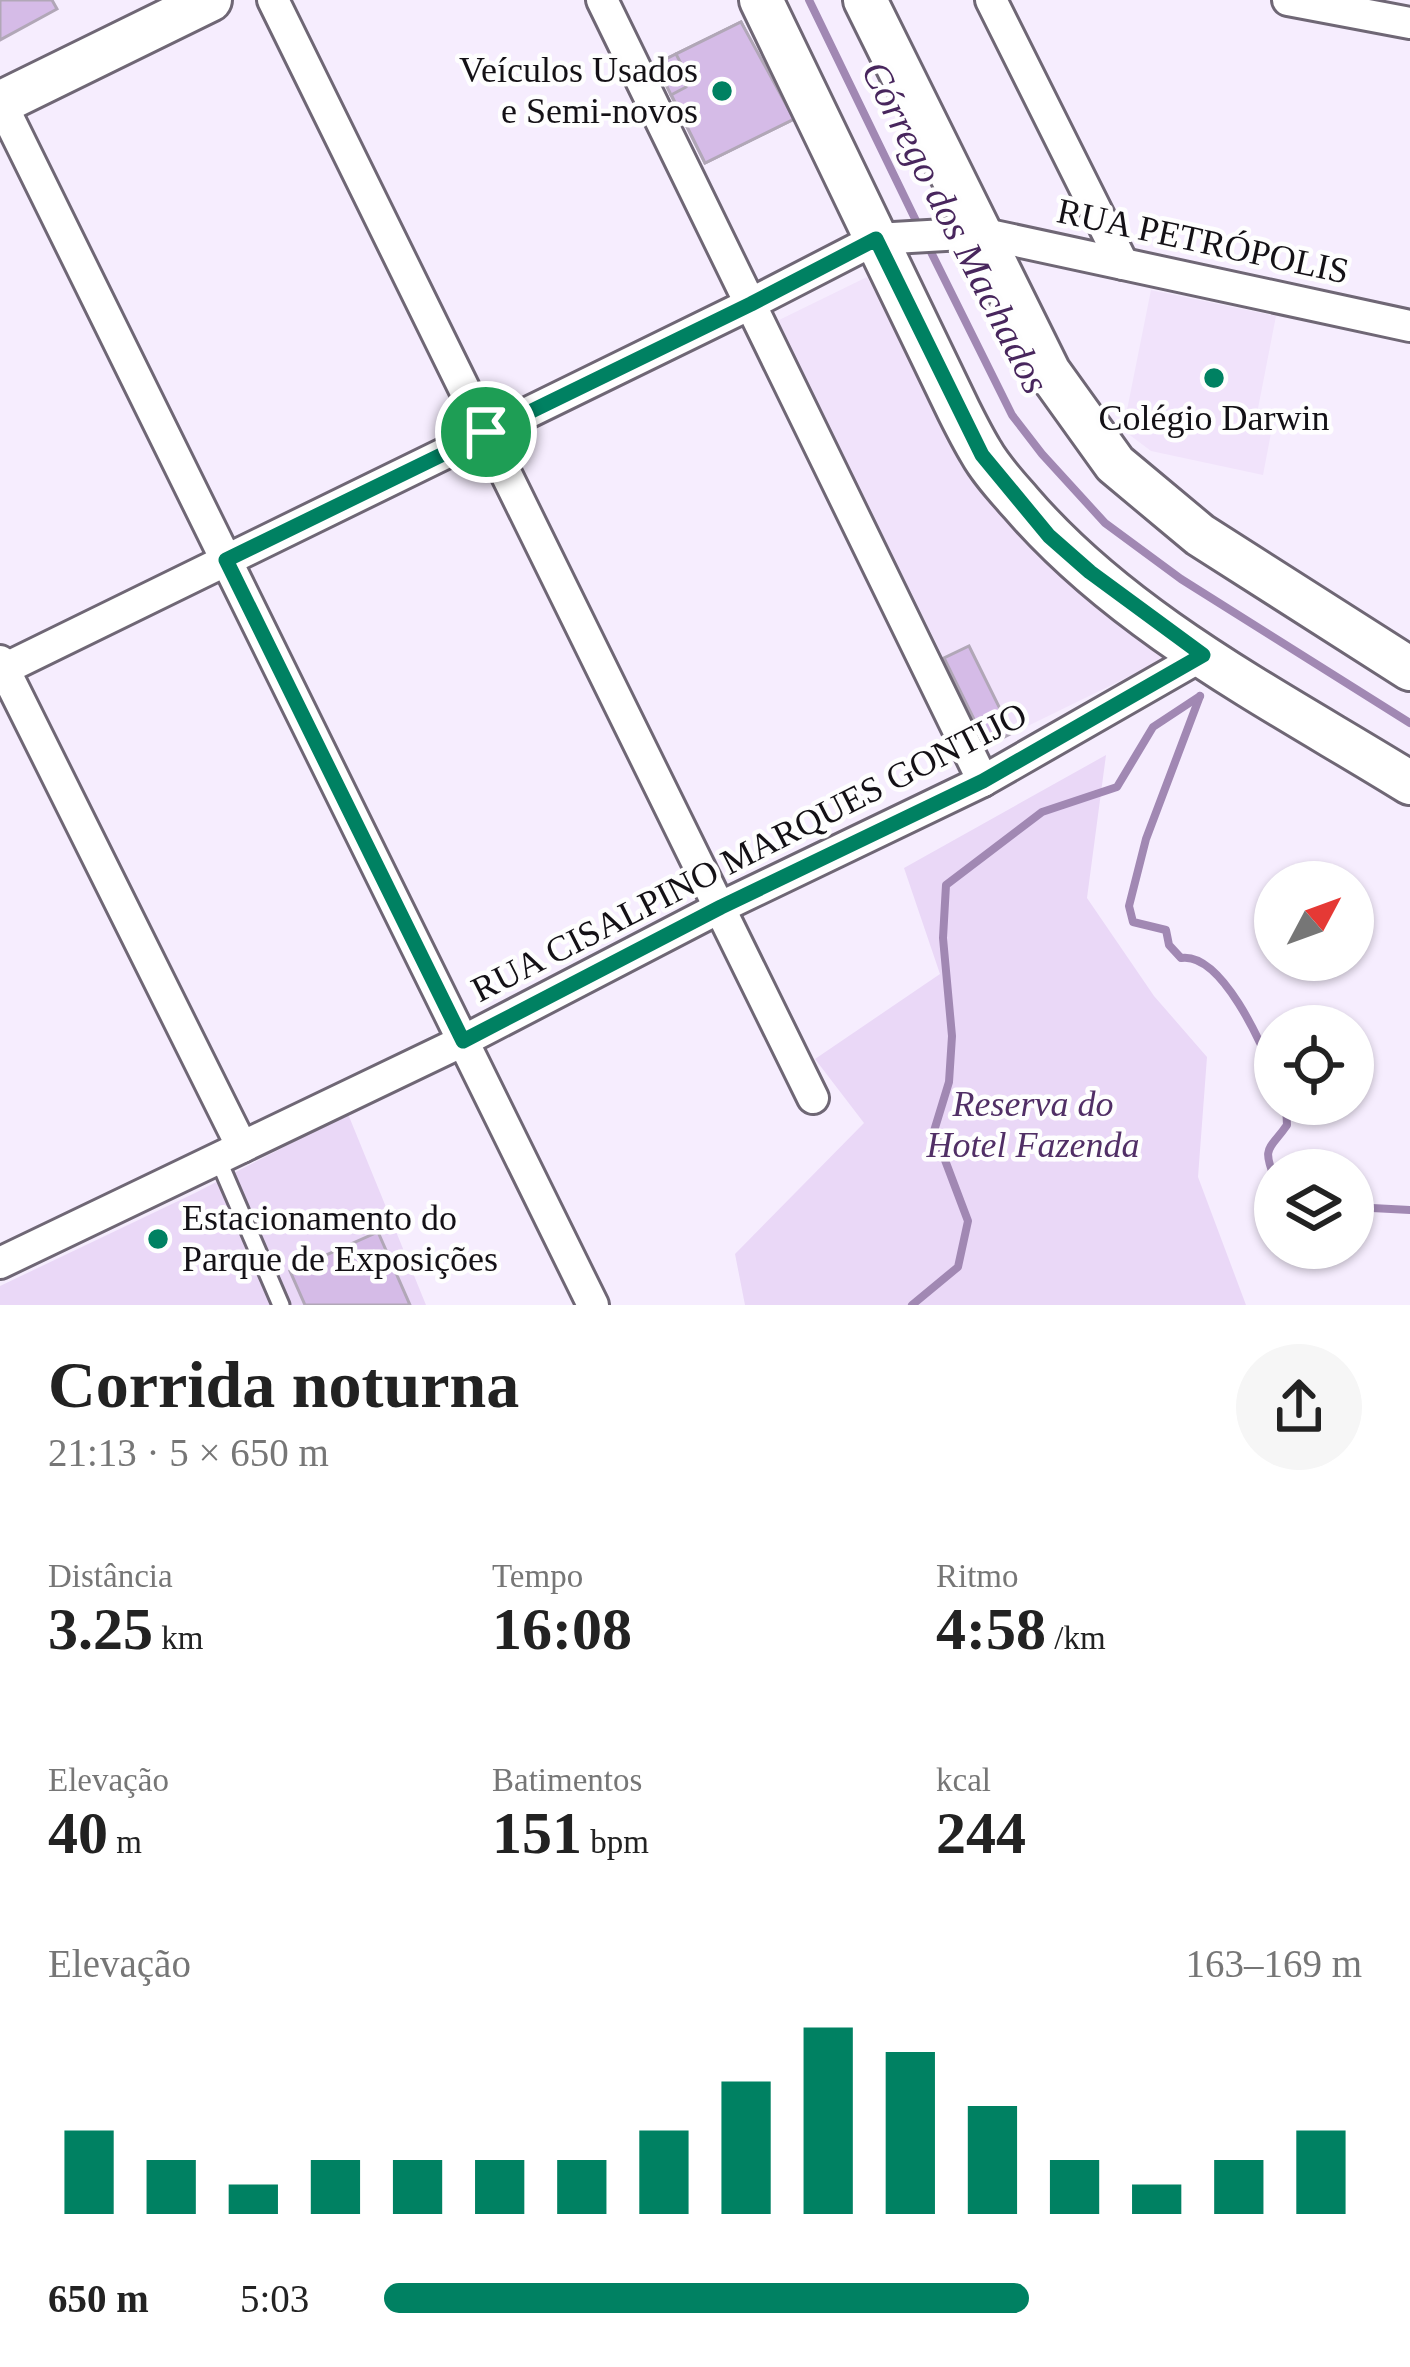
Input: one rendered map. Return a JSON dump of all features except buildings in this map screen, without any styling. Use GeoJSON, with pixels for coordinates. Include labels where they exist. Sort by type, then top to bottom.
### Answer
{"type":"FeatureCollection","features":[{"type":"Feature","properties":{"kind":"main road"},"geometry":{"type":"LineString","coordinates":[[0,72],[148,0]]}},
{"type":"Feature","properties":{"kind":"main road"},"geometry":{"type":"LineString","coordinates":[[0,103],[209,0]]}},
{"type":"Feature","properties":{"kind":"main road"},"geometry":{"type":"LineString","coordinates":[[761,0],[891,238],[982,455],[1049,536],[1203,655],[1410,783]]}},
{"type":"Feature","properties":{"kind":"main road"},"geometry":{"type":"LineString","coordinates":[[865,0],[960,234],[1115,464],[1200,535],[1410,669]]}},
{"type":"Feature","properties":{"kind":"street"},"geometry":{"type":"LineString","coordinates":[[273,0],[813,1098]]}},
{"type":"Feature","properties":{"kind":"street"},"geometry":{"type":"LineString","coordinates":[[602,0],[983,781]]}},
{"type":"Feature","properties":{"kind":"street"},"geometry":{"type":"LineString","coordinates":[[991,0],[1123,264]]}},
{"type":"Feature","properties":{"kind":"street"},"geometry":{"type":"LineString","coordinates":[[1302,1],[1410,23]]}},
{"type":"Feature","properties":{"kind":"street"},"geometry":{"type":"LineString","coordinates":[[0,103],[593,1305]]}},
{"type":"Feature","properties":{"kind":"street","name":"RUA PETRÓPOLIS"},"geometry":{"type":"LineString","coordinates":[[891,238],[960,234],[1410,326]]}},
{"type":"Feature","properties":{"kind":"street"},"geometry":{"type":"LineString","coordinates":[[230,1153],[1,667],[891,238]]}},
{"type":"Feature","properties":{"kind":"street","name":"RUA CISALPINO MARQUES GONTIJO"},"geometry":{"type":"LineString","coordinates":[[0,1263],[463,1041],[721,907],[983,781],[1203,655]]}},
{"type":"Feature","properties":{"kind":"lane"},"geometry":{"type":"LineString","coordinates":[[230,1153],[281,1305]]}},
{"type":"Feature","properties":{"kind":"shaded area"},"geometry":{"type":"Polygon","coordinates":[[[867,277],[961,456],[992,499],[1081,591],[1175,654],[987,746],[777,321],[867,277]]]}},
{"type":"Feature","properties":{"kind":"shaded area"},"geometry":{"type":"Polygon","coordinates":[[[1151,290],[1276,316],[1254,429],[1271,433],[1263,475],[1151,451],[1123,430],[1151,290]]]}},
{"type":"Feature","properties":{"kind":"green space","name":"Reserva do Hotel Fazenda"},"geometry":{"type":"Polygon","coordinates":[[[1106,755],[1087,898],[1154,996],[1207,1057],[1198,1177],[1246,1305],[745,1305],[735,1254],[864,1123],[815,1059],[940,974],[904,868],[1106,755]]]}},
{"type":"Feature","properties":{"kind":"green space"},"geometry":{"type":"Polygon","coordinates":[[[348,1114],[426,1305],[0,1305],[0,1286],[348,1114]]]}},
{"type":"Feature","properties":{"kind":"waterway","name":"Córrego dos Machados"},"geometry":{"type":"LineString","coordinates":[[809,0],[920,229]]}},
{"type":"Feature","properties":{"kind":"waterway","name":"Córrego dos Machados"},"geometry":{"type":"LineString","coordinates":[[926,242],[1012,415],[1105,523],[1181,579],[1410,723]]}},
{"type":"Feature","properties":{"kind":"waterway"},"geometry":{"type":"LineString","coordinates":[[1200,696],[1146,839],[1129,906],[1133,922],[1166,930],[1169,945],[1181,958],[1196,960],[1211,970],[1254,1032]]}},
{"type":"Feature","properties":{"kind":"waterway"},"geometry":{"type":"LineString","coordinates":[[912,1305],[958,1267],[968,1221],[934,1131],[949,1082],[952,1036],[943,938],[946,885],[1042,812],[1117,787],[1153,727],[1200,696]]}},
{"type":"Feature","properties":{"kind":"waterway"},"geometry":{"type":"LineString","coordinates":[[1270,1149],[1287,1125]]}},
{"type":"Feature","properties":{"kind":"waterway"},"geometry":{"type":"LineString","coordinates":[[1374,1208],[1410,1210]]}},
{"type":"Feature","properties":{"kind":"place","name":"Veículos Usados e Semi-novos"},"geometry":{"type":"Point","coordinates":[722,91]}},
{"type":"Feature","properties":{"kind":"place","name":"Colégio Darwin"},"geometry":{"type":"Point","coordinates":[1214,378]}},
{"type":"Feature","properties":{"kind":"place","name":"Estacionamento do Parque de Exposições"},"geometry":{"type":"Point","coordinates":[158,1239]}},
{"type":"Feature","properties":{"kind":"route"},"geometry":{"type":"LineString","coordinates":[[876,239],[982,455],[1014,496],[1090,572],[1203,655],[983,781],[721,907],[463,1041],[226,560],[486,432],[876,239]]}}]}
